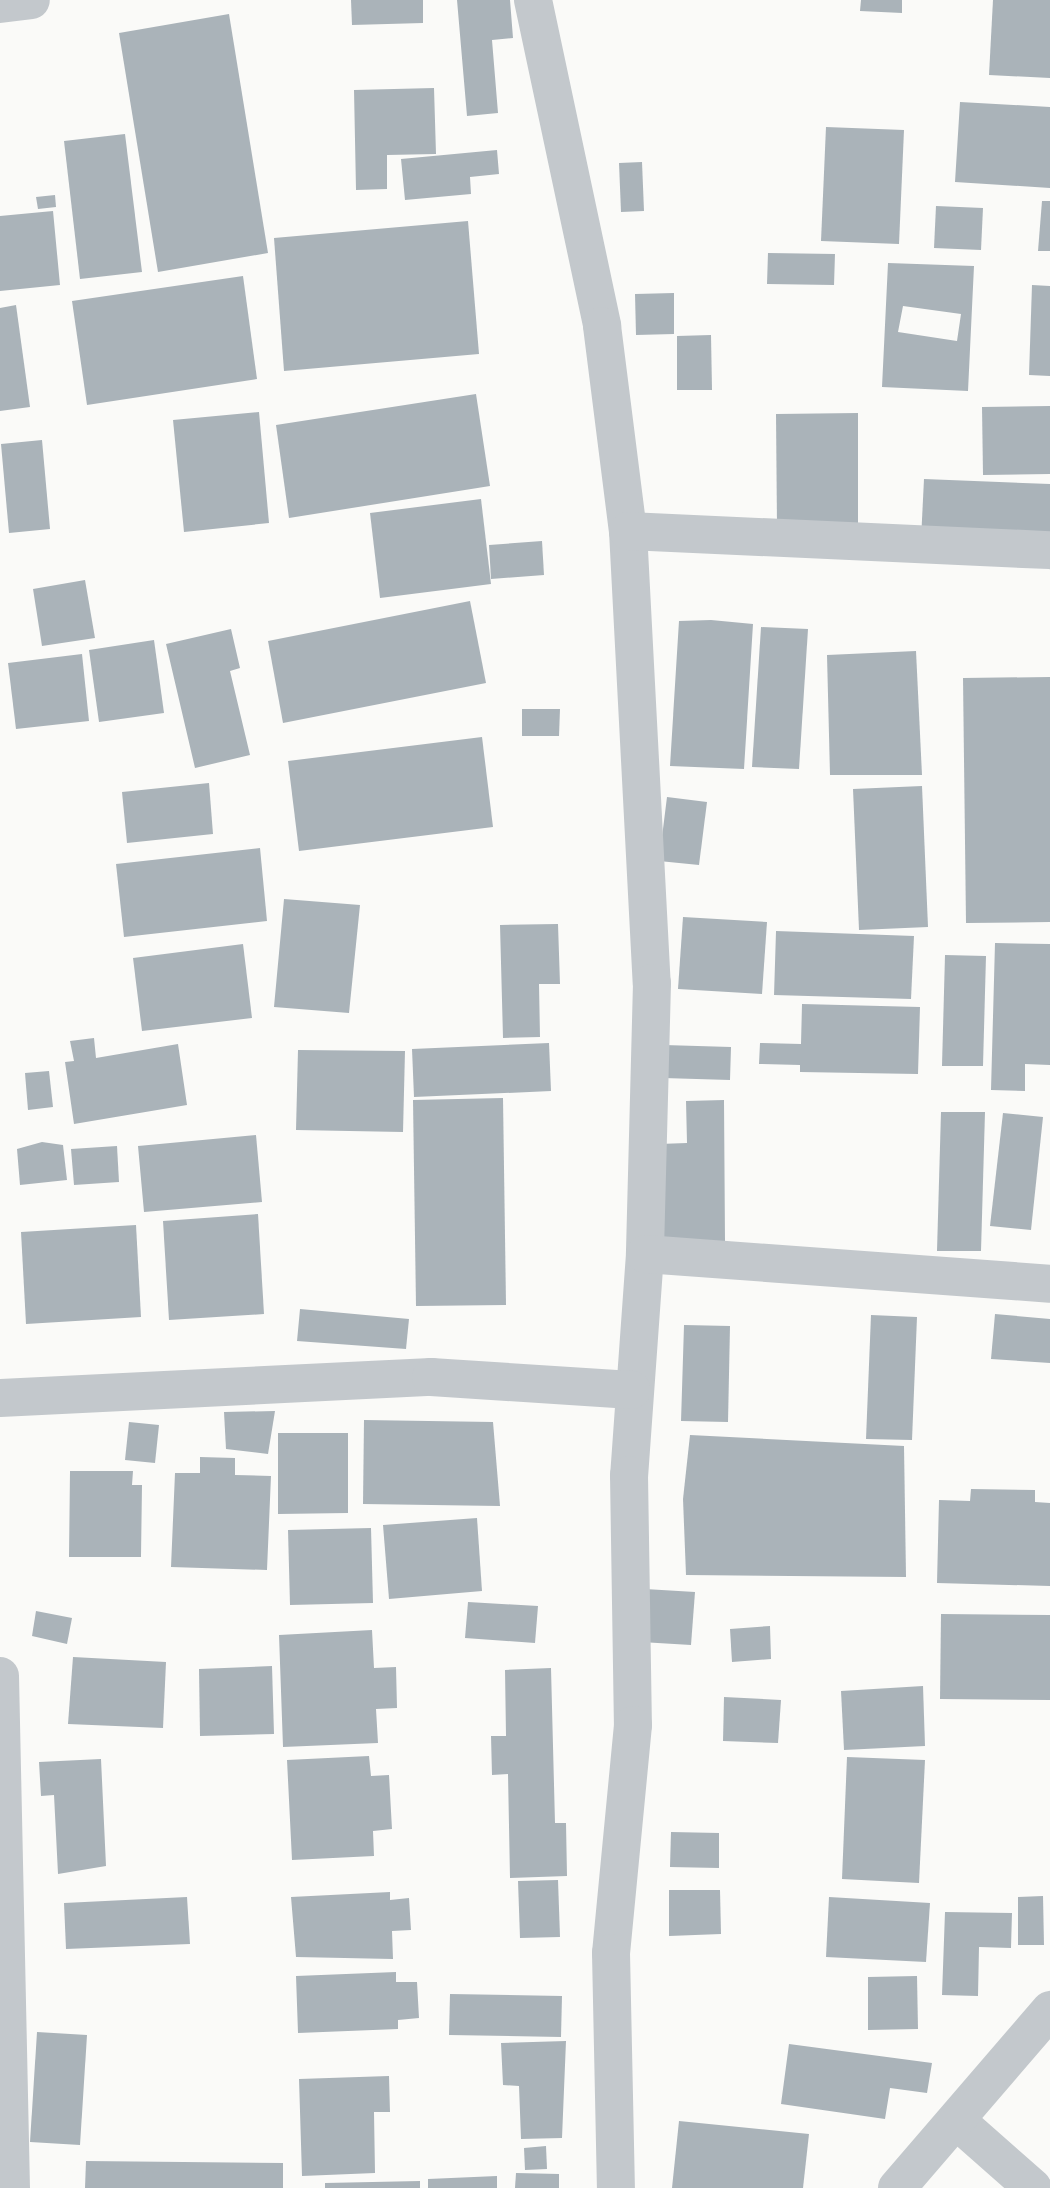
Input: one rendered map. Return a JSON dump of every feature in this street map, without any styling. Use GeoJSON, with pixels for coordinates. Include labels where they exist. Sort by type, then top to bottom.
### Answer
{"type":"FeatureCollection","features":[{"type":"Feature","properties":{"kind":"street"},"geometry":{"type":"LineString","coordinates":[[0,4],[31,0]]}},
{"type":"Feature","properties":{"kind":"street"},"geometry":{"type":"LineString","coordinates":[[533,0],[602,326],[628,530],[652,983],[645,1254],[632,1390],[626,1604],[633,1725],[611,1953],[616,2188]]}},
{"type":"Feature","properties":{"kind":"street"},"geometry":{"type":"LineString","coordinates":[[628,530],[1050,550]]}},
{"type":"Feature","properties":{"kind":"street"},"geometry":{"type":"LineString","coordinates":[[645,1254],[1050,1284]]}},
{"type":"Feature","properties":{"kind":"street"},"geometry":{"type":"LineString","coordinates":[[0,1398],[431,1377],[632,1390]]}},
{"type":"Feature","properties":{"kind":"street"},"geometry":{"type":"LineString","coordinates":[[0,1676],[11,2188]]}},
{"type":"Feature","properties":{"kind":"street"},"geometry":{"type":"LineString","coordinates":[[897,2188],[1050,2010]]}},
{"type":"Feature","properties":{"kind":"street"},"geometry":{"type":"LineString","coordinates":[[957,2121],[1033,2188]]}},
{"type":"Feature","properties":{"kind":"building"},"geometry":{"type":"Polygon","coordinates":[[[351,0],[423,0],[423,23],[352,25],[351,0]]]}},
{"type":"Feature","properties":{"kind":"building"},"geometry":{"type":"Polygon","coordinates":[[[457,0],[510,0],[513,38],[492,40],[498,113],[467,116],[457,0]]]}},
{"type":"Feature","properties":{"kind":"building"},"geometry":{"type":"Polygon","coordinates":[[[861,0],[902,0],[902,13],[860,11],[861,0]]]}},
{"type":"Feature","properties":{"kind":"building"},"geometry":{"type":"Polygon","coordinates":[[[993,0],[1050,0],[1050,78],[989,75],[993,0]]]}},
{"type":"Feature","properties":{"kind":"building"},"geometry":{"type":"Polygon","coordinates":[[[229,14],[268,253],[158,272],[119,33],[229,14]]]}},
{"type":"Feature","properties":{"kind":"building"},"geometry":{"type":"Polygon","coordinates":[[[434,88],[436,154],[387,155],[387,189],[356,190],[354,90],[434,88]]]}},
{"type":"Feature","properties":{"kind":"building"},"geometry":{"type":"Polygon","coordinates":[[[960,102],[1050,107],[1050,188],[955,182],[960,102]]]}},
{"type":"Feature","properties":{"kind":"building"},"geometry":{"type":"Polygon","coordinates":[[[826,127],[904,130],[899,244],[821,241],[826,127]]]}},
{"type":"Feature","properties":{"kind":"building"},"geometry":{"type":"Polygon","coordinates":[[[125,134],[142,272],[80,279],[64,141],[125,134]]]}},
{"type":"Feature","properties":{"kind":"building"},"geometry":{"type":"Polygon","coordinates":[[[497,150],[499,174],[470,177],[471,194],[405,200],[401,159],[497,150]]]}},
{"type":"Feature","properties":{"kind":"building"},"geometry":{"type":"Polygon","coordinates":[[[642,162],[644,211],[621,212],[619,163],[642,162]]]}},
{"type":"Feature","properties":{"kind":"building"},"geometry":{"type":"Polygon","coordinates":[[[55,195],[56,207],[38,209],[36,197],[55,195]]]}},
{"type":"Feature","properties":{"kind":"building"},"geometry":{"type":"Polygon","coordinates":[[[1042,201],[1050,201],[1050,251],[1038,251],[1042,201]]]}},
{"type":"Feature","properties":{"kind":"building"},"geometry":{"type":"Polygon","coordinates":[[[936,206],[983,208],[981,250],[934,248],[936,206]]]}},
{"type":"Feature","properties":{"kind":"building"},"geometry":{"type":"Polygon","coordinates":[[[53,211],[60,285],[0,291],[0,216],[53,211]]]}},
{"type":"Feature","properties":{"kind":"building"},"geometry":{"type":"Polygon","coordinates":[[[468,221],[479,354],[284,371],[274,238],[468,221]]]}},
{"type":"Feature","properties":{"kind":"building"},"geometry":{"type":"Polygon","coordinates":[[[768,253],[835,254],[834,285],[767,284],[768,253]]]}},
{"type":"Feature","properties":{"kind":"building"},"geometry":{"type":"Polygon","coordinates":[[[888,263],[974,266],[968,391],[882,387],[888,263]],[[903,306],[898,332],[957,341],[961,314],[903,306]]]}},
{"type":"Feature","properties":{"kind":"building"},"geometry":{"type":"Polygon","coordinates":[[[243,276],[257,379],[87,405],[72,301],[243,276]]]}},
{"type":"Feature","properties":{"kind":"building"},"geometry":{"type":"Polygon","coordinates":[[[1032,285],[1050,286],[1050,376],[1029,375],[1032,285]]]}},
{"type":"Feature","properties":{"kind":"building"},"geometry":{"type":"Polygon","coordinates":[[[674,293],[674,334],[636,335],[635,294],[674,293]]]}},
{"type":"Feature","properties":{"kind":"building"},"geometry":{"type":"Polygon","coordinates":[[[16,305],[30,407],[0,411],[0,308],[16,305]]]}},
{"type":"Feature","properties":{"kind":"building"},"geometry":{"type":"Polygon","coordinates":[[[711,335],[712,390],[677,390],[677,336],[711,335]]]}},
{"type":"Feature","properties":{"kind":"building"},"geometry":{"type":"Polygon","coordinates":[[[476,394],[490,486],[289,518],[276,425],[476,394]]]}},
{"type":"Feature","properties":{"kind":"building"},"geometry":{"type":"Polygon","coordinates":[[[1050,406],[1050,474],[983,475],[982,407],[1050,406]]]}},
{"type":"Feature","properties":{"kind":"building"},"geometry":{"type":"Polygon","coordinates":[[[259,412],[269,523],[184,532],[173,420],[259,412]]]}},
{"type":"Feature","properties":{"kind":"building"},"geometry":{"type":"Polygon","coordinates":[[[858,413],[858,526],[777,526],[776,414],[858,413]]]}},
{"type":"Feature","properties":{"kind":"building"},"geometry":{"type":"Polygon","coordinates":[[[42,440],[50,529],[9,533],[1,444],[42,440]]]}},
{"type":"Feature","properties":{"kind":"building"},"geometry":{"type":"Polygon","coordinates":[[[924,479],[1050,484],[1050,544],[921,540],[924,479]]]}},
{"type":"Feature","properties":{"kind":"building"},"geometry":{"type":"Polygon","coordinates":[[[481,499],[491,584],[380,598],[370,513],[481,499]]]}},
{"type":"Feature","properties":{"kind":"building"},"geometry":{"type":"Polygon","coordinates":[[[542,541],[544,575],[491,579],[489,545],[542,541]]]}},
{"type":"Feature","properties":{"kind":"building"},"geometry":{"type":"Polygon","coordinates":[[[85,580],[95,638],[42,646],[33,589],[85,580]]]}},
{"type":"Feature","properties":{"kind":"building"},"geometry":{"type":"Polygon","coordinates":[[[470,601],[486,683],[283,723],[268,641],[470,601]]]}},
{"type":"Feature","properties":{"kind":"building"},"geometry":{"type":"Polygon","coordinates":[[[711,620],[753,624],[744,769],[670,766],[679,621],[711,620]]]}},
{"type":"Feature","properties":{"kind":"building"},"geometry":{"type":"Polygon","coordinates":[[[761,627],[808,629],[799,769],[752,767],[761,627]]]}},
{"type":"Feature","properties":{"kind":"building"},"geometry":{"type":"Polygon","coordinates":[[[231,629],[240,668],[230,671],[250,755],[195,768],[166,644],[231,629]]]}},
{"type":"Feature","properties":{"kind":"building"},"geometry":{"type":"Polygon","coordinates":[[[154,640],[164,713],[99,722],[89,650],[154,640]]]}},
{"type":"Feature","properties":{"kind":"building"},"geometry":{"type":"Polygon","coordinates":[[[916,651],[922,775],[830,775],[827,655],[916,651]]]}},
{"type":"Feature","properties":{"kind":"building"},"geometry":{"type":"Polygon","coordinates":[[[82,654],[89,721],[16,729],[8,663],[82,654]]]}},
{"type":"Feature","properties":{"kind":"building"},"geometry":{"type":"Polygon","coordinates":[[[1050,677],[1050,922],[966,923],[963,678],[1050,677]]]}},
{"type":"Feature","properties":{"kind":"building"},"geometry":{"type":"Polygon","coordinates":[[[522,709],[560,709],[559,736],[522,736],[522,709]]]}},
{"type":"Feature","properties":{"kind":"building"},"geometry":{"type":"Polygon","coordinates":[[[482,737],[493,827],[299,851],[288,761],[482,737]]]}},
{"type":"Feature","properties":{"kind":"building"},"geometry":{"type":"Polygon","coordinates":[[[209,783],[213,834],[127,843],[122,792],[209,783]]]}},
{"type":"Feature","properties":{"kind":"building"},"geometry":{"type":"Polygon","coordinates":[[[922,786],[928,927],[859,930],[853,789],[922,786]]]}},
{"type":"Feature","properties":{"kind":"building"},"geometry":{"type":"Polygon","coordinates":[[[667,797],[707,802],[699,865],[659,861],[667,797]]]}},
{"type":"Feature","properties":{"kind":"building"},"geometry":{"type":"Polygon","coordinates":[[[260,848],[267,921],[124,937],[116,864],[260,848]]]}},
{"type":"Feature","properties":{"kind":"building"},"geometry":{"type":"Polygon","coordinates":[[[284,899],[360,905],[349,1013],[274,1007],[284,899]]]}},
{"type":"Feature","properties":{"kind":"building"},"geometry":{"type":"Polygon","coordinates":[[[683,917],[767,922],[762,994],[678,989],[683,917]]]}},
{"type":"Feature","properties":{"kind":"building"},"geometry":{"type":"Polygon","coordinates":[[[558,924],[560,984],[539,984],[540,1037],[503,1038],[500,925],[558,924]]]}},
{"type":"Feature","properties":{"kind":"building"},"geometry":{"type":"Polygon","coordinates":[[[776,931],[914,936],[911,999],[774,995],[776,931]]]}},
{"type":"Feature","properties":{"kind":"building"},"geometry":{"type":"Polygon","coordinates":[[[995,943],[1050,944],[1050,1065],[1025,1064],[1025,1091],[991,1090],[995,943]]]}},
{"type":"Feature","properties":{"kind":"building"},"geometry":{"type":"Polygon","coordinates":[[[243,944],[252,1018],[142,1031],[133,958],[243,944]]]}},
{"type":"Feature","properties":{"kind":"building"},"geometry":{"type":"Polygon","coordinates":[[[945,955],[986,956],[983,1066],[942,1066],[945,955]]]}},
{"type":"Feature","properties":{"kind":"building"},"geometry":{"type":"Polygon","coordinates":[[[802,1004],[920,1007],[918,1074],[800,1072],[800,1065],[759,1064],[760,1043],[801,1044],[802,1004]]]}},
{"type":"Feature","properties":{"kind":"building"},"geometry":{"type":"Polygon","coordinates":[[[94,1038],[96,1058],[178,1044],[187,1105],[74,1124],[65,1062],[74,1061],[70,1041],[94,1038]]]}},
{"type":"Feature","properties":{"kind":"building"},"geometry":{"type":"Polygon","coordinates":[[[549,1043],[551,1091],[414,1097],[412,1049],[549,1043]]]}},
{"type":"Feature","properties":{"kind":"building"},"geometry":{"type":"Polygon","coordinates":[[[664,1045],[731,1047],[730,1080],[663,1078],[664,1045]]]}},
{"type":"Feature","properties":{"kind":"building"},"geometry":{"type":"Polygon","coordinates":[[[298,1050],[405,1051],[403,1132],[296,1130],[298,1050]]]}},
{"type":"Feature","properties":{"kind":"building"},"geometry":{"type":"Polygon","coordinates":[[[49,1071],[53,1107],[28,1110],[25,1073],[49,1071]]]}},
{"type":"Feature","properties":{"kind":"building"},"geometry":{"type":"Polygon","coordinates":[[[503,1098],[506,1305],[416,1306],[413,1100],[503,1098]]]}},
{"type":"Feature","properties":{"kind":"building"},"geometry":{"type":"Polygon","coordinates":[[[724,1100],[725,1242],[661,1243],[659,1144],[687,1143],[686,1101],[724,1100]]]}},
{"type":"Feature","properties":{"kind":"building"},"geometry":{"type":"Polygon","coordinates":[[[941,1112],[985,1112],[981,1251],[937,1251],[941,1112]]]}},
{"type":"Feature","properties":{"kind":"building"},"geometry":{"type":"Polygon","coordinates":[[[1003,1113],[1043,1117],[1031,1230],[990,1226],[1003,1113]]]}},
{"type":"Feature","properties":{"kind":"building"},"geometry":{"type":"Polygon","coordinates":[[[256,1135],[262,1202],[144,1212],[138,1146],[256,1135]]]}},
{"type":"Feature","properties":{"kind":"building"},"geometry":{"type":"Polygon","coordinates":[[[42,1142],[63,1145],[67,1180],[20,1185],[17,1149],[42,1142]]]}},
{"type":"Feature","properties":{"kind":"building"},"geometry":{"type":"Polygon","coordinates":[[[117,1146],[119,1182],[74,1185],[71,1149],[117,1146]]]}},
{"type":"Feature","properties":{"kind":"building"},"geometry":{"type":"Polygon","coordinates":[[[258,1214],[264,1314],[169,1320],[163,1221],[258,1214]]]}},
{"type":"Feature","properties":{"kind":"building"},"geometry":{"type":"Polygon","coordinates":[[[136,1225],[141,1317],[26,1324],[21,1232],[136,1225]]]}},
{"type":"Feature","properties":{"kind":"building"},"geometry":{"type":"Polygon","coordinates":[[[300,1309],[409,1319],[406,1349],[297,1341],[300,1309]]]}},
{"type":"Feature","properties":{"kind":"building"},"geometry":{"type":"Polygon","coordinates":[[[995,1314],[1050,1319],[1050,1363],[991,1359],[995,1314]]]}},
{"type":"Feature","properties":{"kind":"building"},"geometry":{"type":"Polygon","coordinates":[[[871,1315],[917,1317],[912,1440],[866,1439],[871,1315]]]}},
{"type":"Feature","properties":{"kind":"building"},"geometry":{"type":"Polygon","coordinates":[[[684,1325],[730,1326],[728,1422],[681,1421],[684,1325]]]}},
{"type":"Feature","properties":{"kind":"building"},"geometry":{"type":"Polygon","coordinates":[[[275,1411],[268,1454],[226,1449],[224,1412],[275,1411]]]}},
{"type":"Feature","properties":{"kind":"building"},"geometry":{"type":"Polygon","coordinates":[[[364,1420],[493,1422],[500,1506],[363,1504],[364,1420]]]}},
{"type":"Feature","properties":{"kind":"building"},"geometry":{"type":"Polygon","coordinates":[[[129,1422],[159,1425],[155,1463],[125,1460],[129,1422]]]}},
{"type":"Feature","properties":{"kind":"building"},"geometry":{"type":"Polygon","coordinates":[[[278,1433],[348,1433],[348,1513],[278,1514],[278,1433]]]}},
{"type":"Feature","properties":{"kind":"building"},"geometry":{"type":"Polygon","coordinates":[[[690,1435],[904,1446],[906,1577],[686,1575],[683,1499],[690,1435]]]}},
{"type":"Feature","properties":{"kind":"building"},"geometry":{"type":"Polygon","coordinates":[[[200,1457],[235,1458],[235,1475],[271,1476],[267,1570],[171,1567],[175,1473],[200,1473],[200,1457]]]}},
{"type":"Feature","properties":{"kind":"building"},"geometry":{"type":"Polygon","coordinates":[[[70,1471],[133,1471],[132,1485],[142,1485],[141,1557],[69,1557],[70,1471]]]}},
{"type":"Feature","properties":{"kind":"building"},"geometry":{"type":"Polygon","coordinates":[[[971,1489],[1035,1490],[1035,1502],[1050,1503],[1050,1586],[937,1583],[939,1500],[970,1501],[971,1489]]]}},
{"type":"Feature","properties":{"kind":"building"},"geometry":{"type":"Polygon","coordinates":[[[477,1518],[482,1591],[389,1599],[383,1525],[477,1518]]]}},
{"type":"Feature","properties":{"kind":"building"},"geometry":{"type":"Polygon","coordinates":[[[371,1528],[373,1603],[290,1605],[288,1530],[371,1528]]]}},
{"type":"Feature","properties":{"kind":"building"},"geometry":{"type":"Polygon","coordinates":[[[645,1589],[695,1592],[691,1645],[641,1642],[645,1589]]]}},
{"type":"Feature","properties":{"kind":"building"},"geometry":{"type":"Polygon","coordinates":[[[468,1602],[538,1606],[535,1643],[465,1638],[468,1602]]]}},
{"type":"Feature","properties":{"kind":"building"},"geometry":{"type":"Polygon","coordinates":[[[36,1611],[72,1618],[67,1644],[32,1636],[36,1611]]]}},
{"type":"Feature","properties":{"kind":"building"},"geometry":{"type":"Polygon","coordinates":[[[941,1614],[1050,1615],[1050,1700],[940,1699],[941,1614]]]}},
{"type":"Feature","properties":{"kind":"building"},"geometry":{"type":"Polygon","coordinates":[[[770,1626],[771,1659],[732,1662],[730,1629],[770,1626]]]}},
{"type":"Feature","properties":{"kind":"building"},"geometry":{"type":"Polygon","coordinates":[[[372,1630],[374,1668],[396,1667],[397,1708],[376,1709],[378,1743],[283,1747],[279,1635],[372,1630]]]}},
{"type":"Feature","properties":{"kind":"building"},"geometry":{"type":"Polygon","coordinates":[[[73,1657],[166,1662],[163,1728],[68,1724],[73,1657]]]}},
{"type":"Feature","properties":{"kind":"building"},"geometry":{"type":"Polygon","coordinates":[[[272,1666],[274,1734],[200,1736],[199,1669],[272,1666]]]}},
{"type":"Feature","properties":{"kind":"building"},"geometry":{"type":"Polygon","coordinates":[[[551,1668],[555,1823],[566,1823],[567,1876],[510,1878],[508,1774],[492,1775],[491,1736],[506,1736],[505,1670],[551,1668]]]}},
{"type":"Feature","properties":{"kind":"building"},"geometry":{"type":"Polygon","coordinates":[[[923,1686],[925,1746],[844,1750],[841,1691],[923,1686]]]}},
{"type":"Feature","properties":{"kind":"building"},"geometry":{"type":"Polygon","coordinates":[[[724,1697],[781,1700],[778,1743],[723,1741],[724,1697]]]}},
{"type":"Feature","properties":{"kind":"building"},"geometry":{"type":"Polygon","coordinates":[[[369,1756],[371,1776],[389,1775],[392,1829],[373,1831],[374,1856],[292,1860],[287,1760],[369,1756]]]}},
{"type":"Feature","properties":{"kind":"building"},"geometry":{"type":"Polygon","coordinates":[[[847,1757],[925,1760],[919,1883],[842,1879],[847,1757]]]}},
{"type":"Feature","properties":{"kind":"building"},"geometry":{"type":"Polygon","coordinates":[[[101,1759],[106,1866],[58,1874],[54,1795],[41,1796],[39,1762],[101,1759]]]}},
{"type":"Feature","properties":{"kind":"building"},"geometry":{"type":"Polygon","coordinates":[[[671,1832],[719,1833],[719,1868],[670,1867],[671,1832]]]}},
{"type":"Feature","properties":{"kind":"building"},"geometry":{"type":"Polygon","coordinates":[[[558,1880],[560,1937],[520,1938],[518,1881],[558,1880]]]}},
{"type":"Feature","properties":{"kind":"building"},"geometry":{"type":"Polygon","coordinates":[[[669,1890],[720,1890],[721,1934],[669,1936],[669,1890]]]}},
{"type":"Feature","properties":{"kind":"building"},"geometry":{"type":"Polygon","coordinates":[[[390,1892],[390,1900],[409,1898],[411,1930],[392,1931],[393,1959],[296,1957],[291,1897],[390,1892]]]}},
{"type":"Feature","properties":{"kind":"building"},"geometry":{"type":"Polygon","coordinates":[[[1043,1896],[1044,1945],[1018,1945],[1018,1897],[1043,1896]]]}},
{"type":"Feature","properties":{"kind":"building"},"geometry":{"type":"Polygon","coordinates":[[[187,1897],[190,1944],[66,1949],[64,1903],[187,1897]]]}},
{"type":"Feature","properties":{"kind":"building"},"geometry":{"type":"Polygon","coordinates":[[[829,1897],[930,1903],[926,1962],[826,1957],[829,1897]]]}},
{"type":"Feature","properties":{"kind":"building"},"geometry":{"type":"Polygon","coordinates":[[[945,1912],[1012,1913],[1011,1948],[979,1947],[978,1996],[942,1995],[945,1912]]]}},
{"type":"Feature","properties":{"kind":"building"},"geometry":{"type":"Polygon","coordinates":[[[396,1972],[396,1982],[417,1982],[419,2018],[398,2020],[398,2029],[298,2033],[296,1976],[396,1972]]]}},
{"type":"Feature","properties":{"kind":"building"},"geometry":{"type":"Polygon","coordinates":[[[917,1976],[918,2029],[868,2030],[868,1977],[917,1976]]]}},
{"type":"Feature","properties":{"kind":"building"},"geometry":{"type":"Polygon","coordinates":[[[450,1994],[562,1996],[561,2037],[449,2035],[450,1994]]]}},
{"type":"Feature","properties":{"kind":"building"},"geometry":{"type":"Polygon","coordinates":[[[37,2032],[87,2035],[80,2145],[30,2142],[37,2032]]]}},
{"type":"Feature","properties":{"kind":"building"},"geometry":{"type":"Polygon","coordinates":[[[566,2041],[562,2138],[521,2139],[519,2086],[503,2085],[501,2043],[566,2041]]]}},
{"type":"Feature","properties":{"kind":"building"},"geometry":{"type":"Polygon","coordinates":[[[789,2044],[932,2063],[927,2093],[890,2088],[885,2119],[781,2104],[789,2044]]]}},
{"type":"Feature","properties":{"kind":"building"},"geometry":{"type":"Polygon","coordinates":[[[389,2076],[390,2112],[374,2112],[375,2173],[302,2176],[299,2079],[389,2076]]]}},
{"type":"Feature","properties":{"kind":"building"},"geometry":{"type":"Polygon","coordinates":[[[679,2121],[809,2134],[803,2188],[672,2188],[679,2121]]]}},
{"type":"Feature","properties":{"kind":"building"},"geometry":{"type":"Polygon","coordinates":[[[546,2146],[547,2169],[525,2170],[524,2148],[546,2146]]]}},
{"type":"Feature","properties":{"kind":"building"},"geometry":{"type":"Polygon","coordinates":[[[86,2161],[283,2163],[283,2188],[85,2188],[86,2161]]]}},
{"type":"Feature","properties":{"kind":"building"},"geometry":{"type":"Polygon","coordinates":[[[516,2173],[559,2174],[559,2188],[515,2188],[516,2173]]]}},
{"type":"Feature","properties":{"kind":"building"},"geometry":{"type":"Polygon","coordinates":[[[497,2176],[497,2188],[428,2188],[428,2179],[497,2176]]]}},
{"type":"Feature","properties":{"kind":"building"},"geometry":{"type":"Polygon","coordinates":[[[420,2181],[420,2188],[325,2188],[325,2183],[420,2181]]]}}]}
